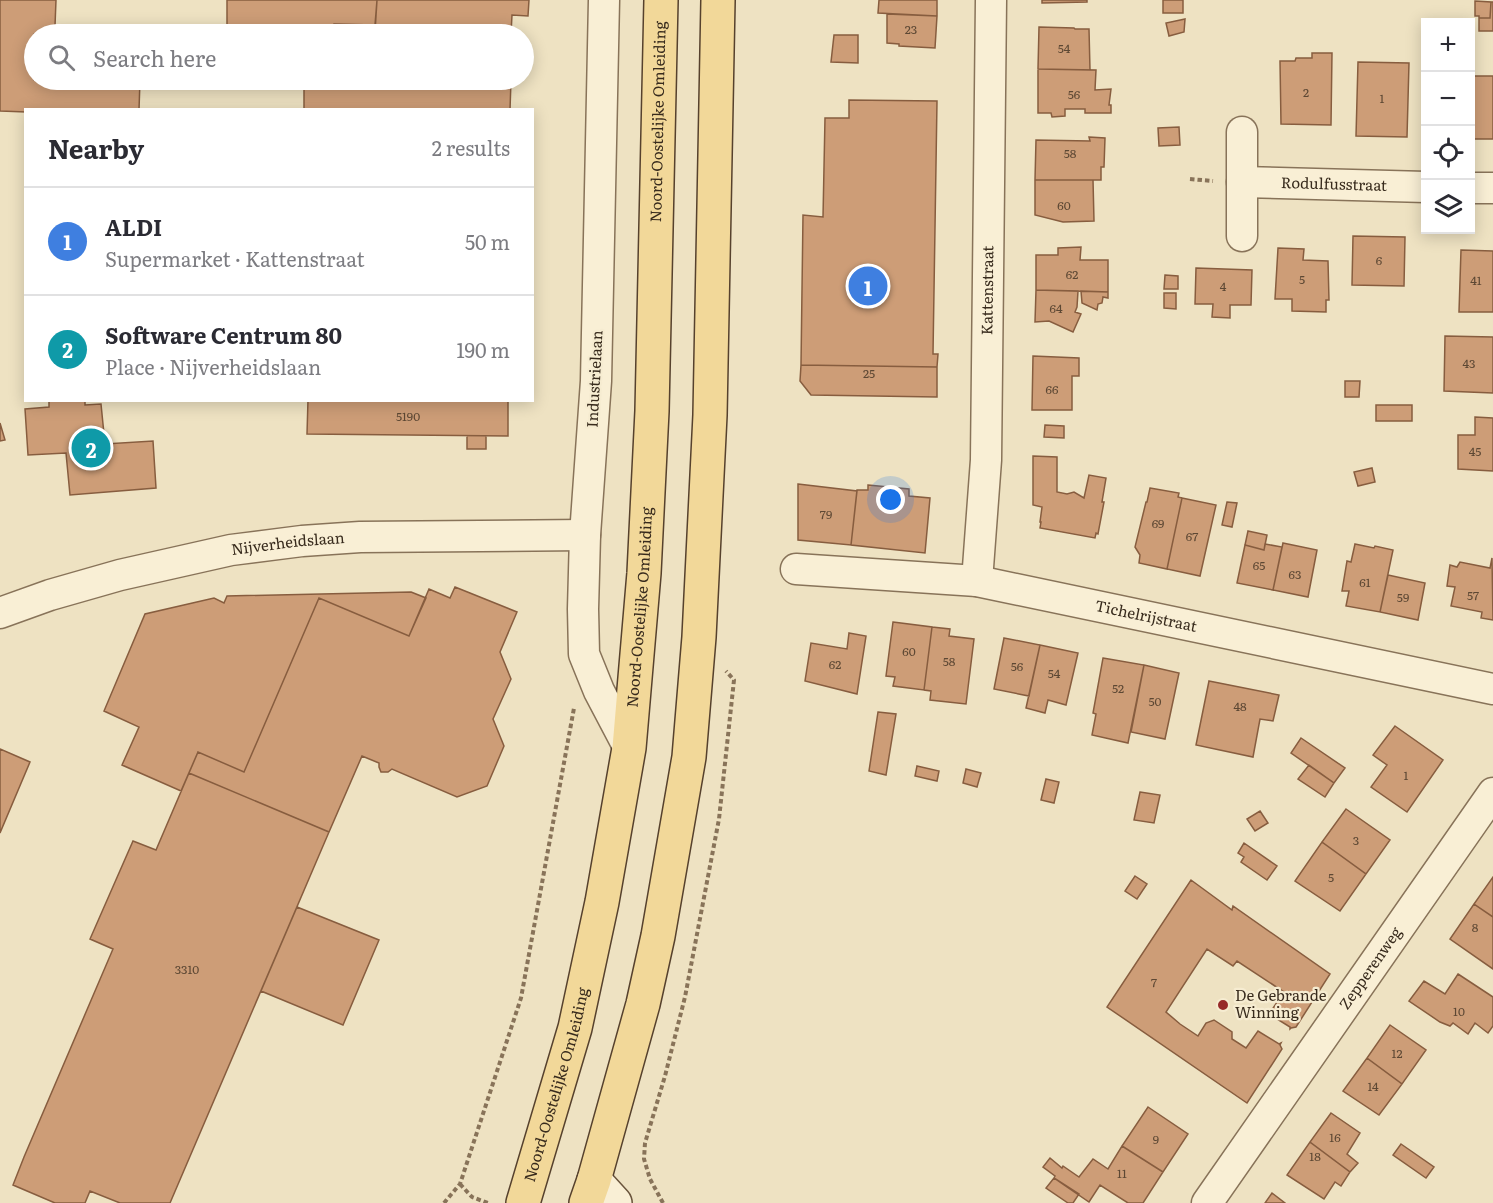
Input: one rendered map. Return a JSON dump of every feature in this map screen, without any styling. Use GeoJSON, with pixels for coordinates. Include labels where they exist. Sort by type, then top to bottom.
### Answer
{"type":"FeatureCollection","features":[{"type":"Feature","properties":{"kind":"main road","name":"Noord-Oostelijke Omleiding"},"geometry":{"type":"LineString","coordinates":[[523,1203],[575,1028],[602,902],[628,748],[644,573],[651,423],[661,0]]}},
{"type":"Feature","properties":{"kind":"main road"},"geometry":{"type":"LineString","coordinates":[[599,1195],[658,936],[689,757],[699,637],[710,415],[718,0]]}},
{"type":"Feature","properties":{"kind":"street","name":"Industrielaan"},"geometry":{"type":"LineString","coordinates":[[604,0],[596,381],[585,535],[584,654],[599,691],[628,748]]}},
{"type":"Feature","properties":{"kind":"street","name":"Kattenstraat"},"geometry":{"type":"LineString","coordinates":[[977,581],[986,460],[992,0]]}},
{"type":"Feature","properties":{"kind":"street"},"geometry":{"type":"LineString","coordinates":[[1242,132],[1242,236]]}},
{"type":"Feature","properties":{"kind":"street","name":"Rodulfusstraat"},"geometry":{"type":"LineString","coordinates":[[1242,182],[1421,187]]}},
{"type":"Feature","properties":{"kind":"street"},"geometry":{"type":"LineString","coordinates":[[1475,188],[1493,188]]}},
{"type":"Feature","properties":{"kind":"street","name":"Nijverheidslaan"},"geometry":{"type":"LineString","coordinates":[[0,613],[50,595],[120,575],[231,550],[302,541],[360,537],[585,535]]}},
{"type":"Feature","properties":{"kind":"street","name":"Tichelrijstraat"},"geometry":{"type":"LineString","coordinates":[[796,568],[977,581],[1493,689]]}},
{"type":"Feature","properties":{"kind":"street","name":"Zepperenweg"},"geometry":{"type":"LineString","coordinates":[[1207,1203],[1493,793]]}},
{"type":"Feature","properties":{"kind":"path"},"geometry":{"type":"LineString","coordinates":[[444,1203],[460,1184],[521,998],[584,654]]}},
{"type":"Feature","properties":{"kind":"path"},"geometry":{"type":"LineString","coordinates":[[644,1159],[650,1179],[663,1203]]}},
{"type":"Feature","properties":{"kind":"path"},"geometry":{"type":"LineString","coordinates":[[460,1184],[472,1197],[488,1203]]}},
{"type":"Feature","properties":{"kind":"building"},"geometry":{"type":"Polygon","coordinates":[[[0,0],[56,0],[55,24],[24,24],[24,90],[140,90],[139,108],[24,108],[24,112],[0,111],[0,0]]]}},
{"type":"Feature","properties":{"kind":"building"},"geometry":{"type":"Polygon","coordinates":[[[227,0],[377,0],[375,24],[227,24],[227,0]]]}},
{"type":"Feature","properties":{"kind":"building"},"geometry":{"type":"Polygon","coordinates":[[[377,0],[529,0],[528,16],[512,15],[512,24],[376,24],[377,0]]]}},
{"type":"Feature","properties":{"kind":"building"},"geometry":{"type":"Polygon","coordinates":[[[879,0],[937,0],[937,16],[878,13],[879,0]]]}},
{"type":"Feature","properties":{"kind":"building"},"geometry":{"type":"Polygon","coordinates":[[[1042,0],[1087,0],[1087,2],[1042,3],[1042,0]]]}},
{"type":"Feature","properties":{"kind":"building"},"geometry":{"type":"Polygon","coordinates":[[[1163,0],[1183,0],[1183,13],[1163,13],[1163,0]]]}},
{"type":"Feature","properties":{"kind":"building"},"geometry":{"type":"Polygon","coordinates":[[[1475,1],[1491,2],[1490,18],[1475,16],[1475,1]]]}},
{"type":"Feature","properties":{"kind":"building"},"geometry":{"type":"Polygon","coordinates":[[[1491,2],[1493,2],[1493,31],[1479,31],[1479,18],[1490,18],[1491,2]]]}},
{"type":"Feature","properties":{"kind":"building"},"geometry":{"type":"Polygon","coordinates":[[[887,14],[937,16],[935,48],[887,43],[887,14]]]}},
{"type":"Feature","properties":{"kind":"building"},"geometry":{"type":"Polygon","coordinates":[[[1185,19],[1184,32],[1169,36],[1166,23],[1185,19]]]}},
{"type":"Feature","properties":{"kind":"building"},"geometry":{"type":"Polygon","coordinates":[[[1039,27],[1089,29],[1090,70],[1038,69],[1039,27]]]}},
{"type":"Feature","properties":{"kind":"building"},"geometry":{"type":"Polygon","coordinates":[[[834,35],[858,35],[858,63],[831,62],[834,35]]]}},
{"type":"Feature","properties":{"kind":"building"},"geometry":{"type":"Polygon","coordinates":[[[1312,53],[1332,53],[1331,125],[1281,124],[1280,61],[1312,58],[1312,53]]]}},
{"type":"Feature","properties":{"kind":"building"},"geometry":{"type":"Polygon","coordinates":[[[1358,62],[1409,63],[1407,137],[1356,136],[1358,62]]]}},
{"type":"Feature","properties":{"kind":"building"},"geometry":{"type":"Polygon","coordinates":[[[1038,69],[1096,70],[1095,90],[1111,89],[1109,105],[1111,105],[1111,113],[1085,113],[1085,109],[1065,109],[1065,116],[1052,117],[1051,113],[1038,113],[1038,69]]]}},
{"type":"Feature","properties":{"kind":"building"},"geometry":{"type":"Polygon","coordinates":[[[1475,76],[1493,76],[1493,139],[1475,139],[1475,76]]]}},
{"type":"Feature","properties":{"kind":"building"},"geometry":{"type":"Polygon","coordinates":[[[304,90],[511,90],[510,108],[304,108],[304,90]]]}},
{"type":"Feature","properties":{"kind":"building"},"geometry":{"type":"Polygon","coordinates":[[[849,100],[937,101],[933,354],[938,354],[937,367],[801,365],[803,215],[823,217],[825,118],[849,118],[849,100]]]}},
{"type":"Feature","properties":{"kind":"building"},"geometry":{"type":"Polygon","coordinates":[[[1179,127],[1180,145],[1159,146],[1158,128],[1179,127]]]}},
{"type":"Feature","properties":{"kind":"building"},"geometry":{"type":"Polygon","coordinates":[[[1089,137],[1105,138],[1101,180],[1035,180],[1036,140],[1090,141],[1089,137]]]}},
{"type":"Feature","properties":{"kind":"building"},"geometry":{"type":"Polygon","coordinates":[[[1035,180],[1093,180],[1094,221],[1063,222],[1035,215],[1035,180]]]}},
{"type":"Feature","properties":{"kind":"building"},"geometry":{"type":"Polygon","coordinates":[[[1353,236],[1405,237],[1404,286],[1352,285],[1353,236]]]}},
{"type":"Feature","properties":{"kind":"building"},"geometry":{"type":"Polygon","coordinates":[[[1081,247],[1080,260],[1108,260],[1108,292],[1036,290],[1036,255],[1058,255],[1058,248],[1081,247]]]}},
{"type":"Feature","properties":{"kind":"building"},"geometry":{"type":"Polygon","coordinates":[[[1278,248],[1304,249],[1303,260],[1328,261],[1329,300],[1326,300],[1326,312],[1292,311],[1292,299],[1275,299],[1278,248]]]}},
{"type":"Feature","properties":{"kind":"building"},"geometry":{"type":"Polygon","coordinates":[[[1461,250],[1493,251],[1493,312],[1459,312],[1461,250]]]}},
{"type":"Feature","properties":{"kind":"building"},"geometry":{"type":"Polygon","coordinates":[[[1196,268],[1252,270],[1251,305],[1230,305],[1230,318],[1212,317],[1213,304],[1195,304],[1196,268]]]}},
{"type":"Feature","properties":{"kind":"building"},"geometry":{"type":"Polygon","coordinates":[[[1165,275],[1178,276],[1178,289],[1164,289],[1165,275]]]}},
{"type":"Feature","properties":{"kind":"building"},"geometry":{"type":"Polygon","coordinates":[[[1036,290],[1078,291],[1075,312],[1081,314],[1073,332],[1049,321],[1035,322],[1036,290]]]}},
{"type":"Feature","properties":{"kind":"building"},"geometry":{"type":"Polygon","coordinates":[[[1081,291],[1108,292],[1108,298],[1103,297],[1097,310],[1082,303],[1081,291]]]}},
{"type":"Feature","properties":{"kind":"building"},"geometry":{"type":"Polygon","coordinates":[[[1164,293],[1176,293],[1176,309],[1164,308],[1164,293]]]}},
{"type":"Feature","properties":{"kind":"building"},"geometry":{"type":"Polygon","coordinates":[[[1445,336],[1493,337],[1493,393],[1444,391],[1445,336]]]}},
{"type":"Feature","properties":{"kind":"building"},"geometry":{"type":"Polygon","coordinates":[[[1033,356],[1079,358],[1079,376],[1072,376],[1072,410],[1032,410],[1033,356]]]}},
{"type":"Feature","properties":{"kind":"building"},"geometry":{"type":"Polygon","coordinates":[[[801,365],[937,367],[937,397],[811,395],[800,381],[801,365]]]}},
{"type":"Feature","properties":{"kind":"building"},"geometry":{"type":"Polygon","coordinates":[[[1345,381],[1360,381],[1359,397],[1345,397],[1345,381]]]}},
{"type":"Feature","properties":{"kind":"building"},"geometry":{"type":"Polygon","coordinates":[[[49,402],[101,404],[105,444],[153,441],[156,488],[70,495],[66,453],[28,455],[25,409],[49,407],[49,402]]]}},
{"type":"Feature","properties":{"kind":"building"},"geometry":{"type":"Polygon","coordinates":[[[308,402],[508,402],[508,436],[307,434],[308,402]]]}},
{"type":"Feature","properties":{"kind":"building"},"geometry":{"type":"Polygon","coordinates":[[[1376,405],[1412,405],[1412,421],[1376,421],[1376,405]]]}},
{"type":"Feature","properties":{"kind":"building"},"geometry":{"type":"Polygon","coordinates":[[[1475,417],[1493,418],[1493,471],[1458,469],[1458,435],[1475,435],[1475,417]]]}},
{"type":"Feature","properties":{"kind":"building"},"geometry":{"type":"Polygon","coordinates":[[[0,423],[5,440],[0,441],[0,423]]]}},
{"type":"Feature","properties":{"kind":"building"},"geometry":{"type":"Polygon","coordinates":[[[1045,425],[1064,426],[1064,438],[1044,437],[1045,425]]]}},
{"type":"Feature","properties":{"kind":"building"},"geometry":{"type":"Polygon","coordinates":[[[467,436],[486,436],[486,449],[467,449],[467,436]]]}},
{"type":"Feature","properties":{"kind":"building"},"geometry":{"type":"Polygon","coordinates":[[[1033,456],[1057,457],[1057,492],[1067,494],[1074,492],[1084,498],[1089,475],[1106,478],[1102,502],[1104,502],[1098,534],[1096,533],[1095,538],[1040,528],[1042,507],[1033,505],[1033,456]]]}},
{"type":"Feature","properties":{"kind":"building"},"geometry":{"type":"Polygon","coordinates":[[[1372,468],[1375,482],[1358,486],[1354,472],[1372,468]]]}},
{"type":"Feature","properties":{"kind":"building"},"geometry":{"type":"Polygon","coordinates":[[[798,484],[857,491],[851,545],[798,540],[798,484]]]}},
{"type":"Feature","properties":{"kind":"building"},"geometry":{"type":"Polygon","coordinates":[[[868,485],[909,489],[909,496],[930,498],[925,553],[851,545],[857,490],[868,490],[868,485]]]}},
{"type":"Feature","properties":{"kind":"building"},"geometry":{"type":"Polygon","coordinates":[[[1150,488],[1179,493],[1178,497],[1182,498],[1167,569],[1139,563],[1140,555],[1135,547],[1150,488]]]}},
{"type":"Feature","properties":{"kind":"building"},"geometry":{"type":"Polygon","coordinates":[[[1182,498],[1216,505],[1200,576],[1167,569],[1182,498]]]}},
{"type":"Feature","properties":{"kind":"building"},"geometry":{"type":"Polygon","coordinates":[[[1227,502],[1237,503],[1232,527],[1222,525],[1227,502]]]}},
{"type":"Feature","properties":{"kind":"building"},"geometry":{"type":"Polygon","coordinates":[[[1248,531],[1267,535],[1264,550],[1245,545],[1248,531]]]}},
{"type":"Feature","properties":{"kind":"building"},"geometry":{"type":"Polygon","coordinates":[[[1283,543],[1317,550],[1308,597],[1273,590],[1283,543]]]}},
{"type":"Feature","properties":{"kind":"building"},"geometry":{"type":"Polygon","coordinates":[[[1265,544],[1282,547],[1273,590],[1237,583],[1245,545],[1264,550],[1265,544]]]}},
{"type":"Feature","properties":{"kind":"building"},"geometry":{"type":"Polygon","coordinates":[[[1355,544],[1393,550],[1380,612],[1346,606],[1349,591],[1342,591],[1347,561],[1351,562],[1355,544]]]}},
{"type":"Feature","properties":{"kind":"building"},"geometry":{"type":"Polygon","coordinates":[[[1492,558],[1493,620],[1481,618],[1482,612],[1451,606],[1455,587],[1447,586],[1450,565],[1457,567],[1460,562],[1490,568],[1492,558]]]}},
{"type":"Feature","properties":{"kind":"building"},"geometry":{"type":"Polygon","coordinates":[[[1388,575],[1425,583],[1418,620],[1380,612],[1388,575]]]}},
{"type":"Feature","properties":{"kind":"building"},"geometry":{"type":"Polygon","coordinates":[[[455,587],[517,612],[500,652],[511,679],[493,719],[504,746],[487,786],[457,797],[392,769],[388,772],[381,772],[379,763],[362,756],[329,832],[189,773],[198,752],[244,772],[319,598],[409,636],[429,589],[450,598],[455,587]]]}},
{"type":"Feature","properties":{"kind":"building"},"geometry":{"type":"Polygon","coordinates":[[[411,592],[426,598],[409,636],[319,598],[244,772],[198,752],[181,791],[122,765],[139,727],[104,711],[145,614],[214,598],[224,603],[227,596],[411,592]]]}},
{"type":"Feature","properties":{"kind":"building"},"geometry":{"type":"Polygon","coordinates":[[[893,622],[932,627],[924,690],[893,686],[895,677],[886,676],[893,622]]]}},
{"type":"Feature","properties":{"kind":"building"},"geometry":{"type":"Polygon","coordinates":[[[932,627],[950,629],[949,636],[974,639],[966,704],[930,700],[931,691],[924,690],[932,627]]]}},
{"type":"Feature","properties":{"kind":"building"},"geometry":{"type":"Polygon","coordinates":[[[849,633],[866,636],[857,694],[805,681],[811,643],[847,649],[849,633]]]}},
{"type":"Feature","properties":{"kind":"building"},"geometry":{"type":"Polygon","coordinates":[[[1004,638],[1040,645],[1029,696],[994,689],[1004,638]]]}},
{"type":"Feature","properties":{"kind":"building"},"geometry":{"type":"Polygon","coordinates":[[[1040,645],[1078,653],[1066,705],[1048,700],[1045,713],[1026,708],[1040,645]]]}},
{"type":"Feature","properties":{"kind":"building"},"geometry":{"type":"Polygon","coordinates":[[[1103,658],[1144,665],[1128,743],[1092,735],[1096,714],[1093,713],[1103,658]]]}},
{"type":"Feature","properties":{"kind":"building"},"geometry":{"type":"Polygon","coordinates":[[[1144,665],[1179,673],[1165,739],[1131,732],[1144,665]]]}},
{"type":"Feature","properties":{"kind":"building"},"geometry":{"type":"Polygon","coordinates":[[[1209,681],[1279,695],[1273,721],[1260,719],[1253,757],[1196,745],[1209,681]]]}},
{"type":"Feature","properties":{"kind":"building"},"geometry":{"type":"Polygon","coordinates":[[[878,712],[896,714],[886,775],[869,771],[878,712]]]}},
{"type":"Feature","properties":{"kind":"building"},"geometry":{"type":"Polygon","coordinates":[[[1395,726],[1443,760],[1407,812],[1371,787],[1387,765],[1373,755],[1395,726]]]}},
{"type":"Feature","properties":{"kind":"building"},"geometry":{"type":"Polygon","coordinates":[[[1301,738],[1345,768],[1334,783],[1291,753],[1301,738]]]}},
{"type":"Feature","properties":{"kind":"building"},"geometry":{"type":"Polygon","coordinates":[[[0,749],[30,762],[0,833],[0,749]]]}},
{"type":"Feature","properties":{"kind":"building"},"geometry":{"type":"Polygon","coordinates":[[[1309,765],[1334,783],[1325,797],[1298,779],[1309,765]]]}},
{"type":"Feature","properties":{"kind":"building"},"geometry":{"type":"Polygon","coordinates":[[[917,766],[939,771],[937,781],[915,776],[917,766]]]}},
{"type":"Feature","properties":{"kind":"building"},"geometry":{"type":"Polygon","coordinates":[[[966,769],[981,773],[977,787],[963,783],[966,769]]]}},
{"type":"Feature","properties":{"kind":"building"},"geometry":{"type":"Polygon","coordinates":[[[189,773],[329,832],[170,1203],[120,1203],[90,1191],[85,1203],[55,1203],[13,1185],[113,949],[90,939],[133,841],[156,850],[189,773]]]}},
{"type":"Feature","properties":{"kind":"building"},"geometry":{"type":"Polygon","coordinates":[[[1046,779],[1059,782],[1054,803],[1041,800],[1046,779]]]}},
{"type":"Feature","properties":{"kind":"building"},"geometry":{"type":"Polygon","coordinates":[[[1140,792],[1160,795],[1154,823],[1134,820],[1140,792]]]}},
{"type":"Feature","properties":{"kind":"building"},"geometry":{"type":"Polygon","coordinates":[[[1346,809],[1390,840],[1366,874],[1322,842],[1346,809]]]}},
{"type":"Feature","properties":{"kind":"building"},"geometry":{"type":"Polygon","coordinates":[[[1260,811],[1268,823],[1255,831],[1247,819],[1260,811]]]}},
{"type":"Feature","properties":{"kind":"building"},"geometry":{"type":"Polygon","coordinates":[[[1322,842],[1366,874],[1340,911],[1295,881],[1322,842]]]}},
{"type":"Feature","properties":{"kind":"building"},"geometry":{"type":"Polygon","coordinates":[[[1244,843],[1277,866],[1267,880],[1241,862],[1244,857],[1238,853],[1244,843]]]}},
{"type":"Feature","properties":{"kind":"building"},"geometry":{"type":"Polygon","coordinates":[[[1135,876],[1147,884],[1137,899],[1125,891],[1135,876]]]}},
{"type":"Feature","properties":{"kind":"building"},"geometry":{"type":"Polygon","coordinates":[[[1493,877],[1493,917],[1474,904],[1493,877]]]}},
{"type":"Feature","properties":{"kind":"building"},"geometry":{"type":"Polygon","coordinates":[[[1191,880],[1232,910],[1233,906],[1330,974],[1296,1027],[1290,1029],[1269,1014],[1284,992],[1237,961],[1233,966],[1207,949],[1166,1012],[1198,1036],[1206,1023],[1214,1020],[1232,1032],[1232,1039],[1246,1048],[1258,1031],[1279,1044],[1281,1043],[1282,1049],[1247,1103],[1107,1007],[1191,880]]]}},
{"type":"Feature","properties":{"kind":"building"},"geometry":{"type":"Polygon","coordinates":[[[1474,904],[1493,917],[1493,969],[1450,939],[1474,904]]]}},
{"type":"Feature","properties":{"kind":"building"},"geometry":{"type":"Polygon","coordinates":[[[297,907],[379,940],[343,1025],[261,991],[297,907]]]}},
{"type":"Feature","properties":{"kind":"building"},"geometry":{"type":"Polygon","coordinates":[[[1458,974],[1493,997],[1493,1026],[1488,1033],[1475,1023],[1468,1034],[1453,1023],[1450,1026],[1440,1022],[1409,1001],[1424,981],[1445,994],[1458,974]]]}},
{"type":"Feature","properties":{"kind":"building"},"geometry":{"type":"Polygon","coordinates":[[[1390,1025],[1426,1050],[1402,1084],[1367,1058],[1390,1025]]]}},
{"type":"Feature","properties":{"kind":"building"},"geometry":{"type":"Polygon","coordinates":[[[1367,1058],[1402,1084],[1379,1115],[1343,1091],[1367,1058]]]}},
{"type":"Feature","properties":{"kind":"building"},"geometry":{"type":"Polygon","coordinates":[[[1148,1107],[1188,1134],[1163,1172],[1122,1146],[1148,1107]]]}},
{"type":"Feature","properties":{"kind":"building"},"geometry":{"type":"Polygon","coordinates":[[[1331,1113],[1360,1133],[1347,1154],[1358,1163],[1350,1172],[1310,1142],[1331,1113]]]}},
{"type":"Feature","properties":{"kind":"building"},"geometry":{"type":"Polygon","coordinates":[[[1310,1142],[1350,1172],[1341,1186],[1335,1182],[1324,1199],[1287,1175],[1310,1142]]]}},
{"type":"Feature","properties":{"kind":"building"},"geometry":{"type":"Polygon","coordinates":[[[1401,1144],[1434,1167],[1426,1178],[1393,1155],[1401,1144]]]}},
{"type":"Feature","properties":{"kind":"building"},"geometry":{"type":"Polygon","coordinates":[[[1122,1146],[1163,1172],[1143,1203],[1128,1203],[1100,1185],[1089,1202],[1054,1178],[1055,1176],[1043,1167],[1050,1158],[1079,1177],[1093,1159],[1108,1169],[1122,1146]]]}},
{"type":"Feature","properties":{"kind":"building"},"geometry":{"type":"Polygon","coordinates":[[[1054,1178],[1079,1194],[1073,1203],[1068,1203],[1046,1188],[1054,1178]]]}},
{"type":"Feature","properties":{"kind":"building"},"geometry":{"type":"Polygon","coordinates":[[[1272,1193],[1285,1203],[1265,1203],[1272,1193]]]}},
{"type":"Feature","properties":{"kind":"place","name":"ALDI"},"geometry":{"type":"Point","coordinates":[868,286]}},
{"type":"Feature","properties":{"kind":"place","name":"Software Centrum 80"},"geometry":{"type":"Point","coordinates":[91,448]}},
{"type":"Feature","properties":{"kind":"place","name":"De Gebrande Winning"},"geometry":{"type":"Point","coordinates":[1223,1005]}}]}
